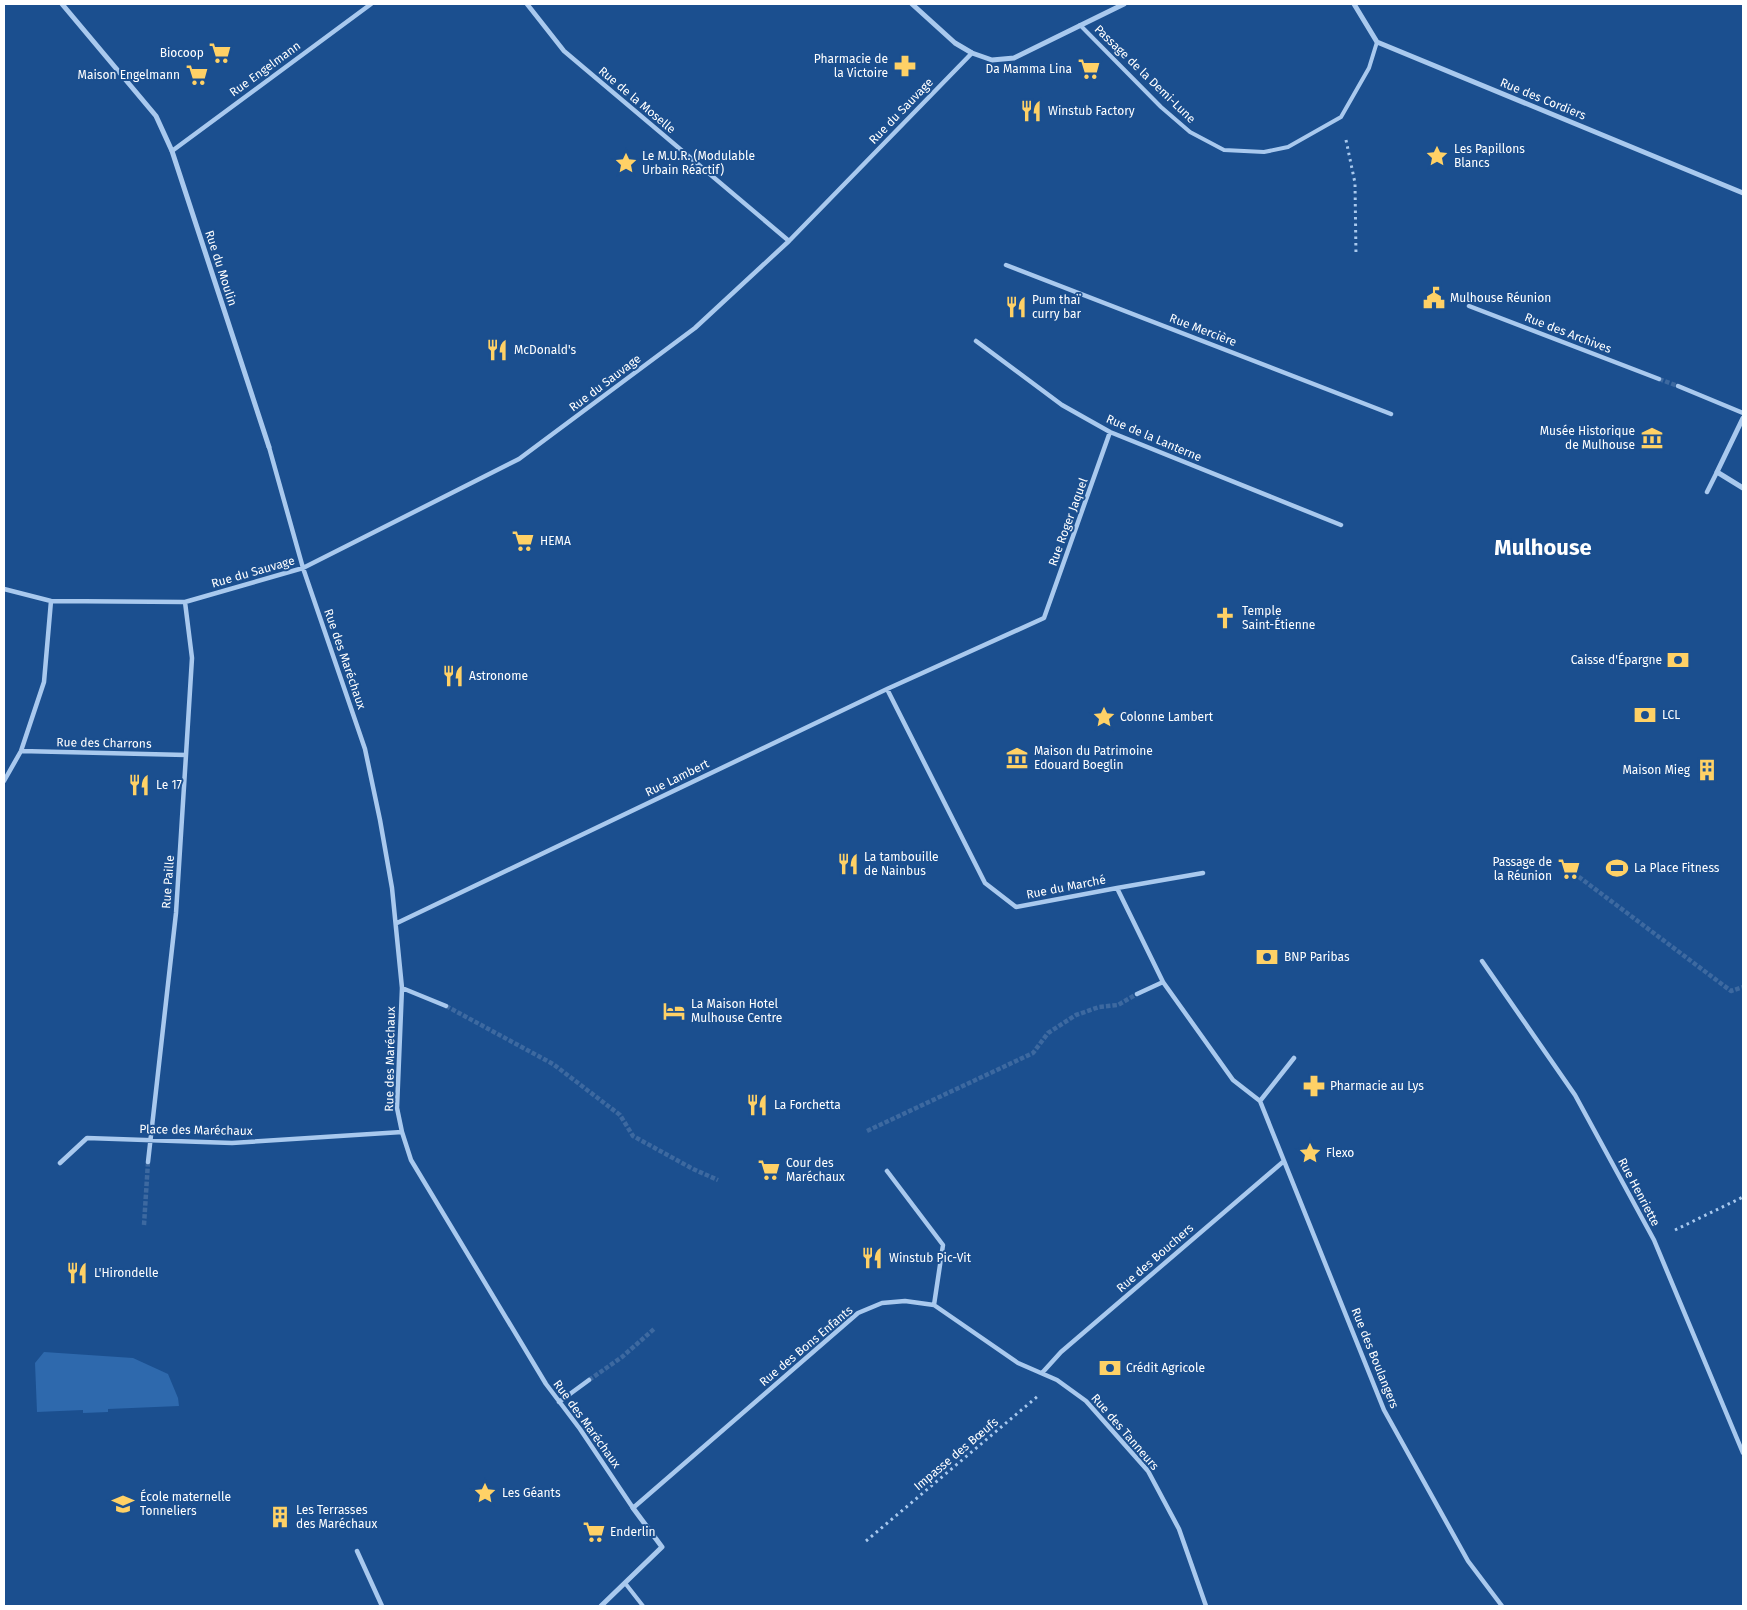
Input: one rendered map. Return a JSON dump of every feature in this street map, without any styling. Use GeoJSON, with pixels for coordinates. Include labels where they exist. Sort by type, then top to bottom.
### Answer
{"type":"FeatureCollection","features":[{"type":"Feature","properties":{"kind":"street","name":"Rue du Moulin"},"geometry":{"type":"LineString","coordinates":[[62,4],[156,116],[172,151],[269,447],[303,568]]}},
{"type":"Feature","properties":{"kind":"street","name":"Rue Engelmann"},"geometry":{"type":"LineString","coordinates":[[172,151],[371,4]]}},
{"type":"Feature","properties":{"kind":"street","name":"Rue de la Moselle"},"geometry":{"type":"LineString","coordinates":[[526,4],[564,51],[789,241]]}},
{"type":"Feature","properties":{"kind":"street"},"geometry":{"type":"LineString","coordinates":[[912,4],[955,43],[972,53],[992,60],[1014,58],[1124,4]]}},
{"type":"Feature","properties":{"kind":"street"},"geometry":{"type":"LineString","coordinates":[[1354,4],[1377,42]]}},
{"type":"Feature","properties":{"kind":"street","name":"Rue des Cordiers"},"geometry":{"type":"LineString","coordinates":[[1377,42],[1743,193]]}},
{"type":"Feature","properties":{"kind":"street","name":"Rue du Sauvage"},"geometry":{"type":"LineString","coordinates":[[4,589],[51,601],[185,602],[303,568],[519,459],[696,328],[789,241],[972,53]]}},
{"type":"Feature","properties":{"kind":"street","name":"Rue Mercière"},"geometry":{"type":"LineString","coordinates":[[1006,265],[1391,414]]}},
{"type":"Feature","properties":{"kind":"street","name":"Rue des Archives"},"geometry":{"type":"LineString","coordinates":[[1470,306],[1659,379]]}},
{"type":"Feature","properties":{"kind":"street","name":"Rue de la Lanterne"},"geometry":{"type":"LineString","coordinates":[[976,341],[1062,405],[1110,432],[1341,524]]}},
{"type":"Feature","properties":{"kind":"street"},"geometry":{"type":"LineString","coordinates":[[1678,386],[1743,413]]}},
{"type":"Feature","properties":{"kind":"street"},"geometry":{"type":"LineString","coordinates":[[1707,492],[1743,418]]}},
{"type":"Feature","properties":{"kind":"street","name":"Rue Roger Jaquel"},"geometry":{"type":"LineString","coordinates":[[1044,618],[1110,432]]}},
{"type":"Feature","properties":{"kind":"street"},"geometry":{"type":"LineString","coordinates":[[1717,472],[1743,488]]}},
{"type":"Feature","properties":{"kind":"street","name":"Rue des Maréchaux"},"geometry":{"type":"LineString","coordinates":[[303,568],[365,749],[392,888],[402,988],[397,1108],[402,1132],[411,1160],[546,1384],[580,1429],[633,1508],[662,1547],[625,1583]]}},
{"type":"Feature","properties":{"kind":"street"},"geometry":{"type":"LineString","coordinates":[[4,781],[21,750],[44,682],[51,601]]}},
{"type":"Feature","properties":{"kind":"street","name":"Rue Paille"},"geometry":{"type":"LineString","coordinates":[[148,1162],[176,913],[192,658],[185,602]]}},
{"type":"Feature","properties":{"kind":"street","name":"Rue Lambert"},"geometry":{"type":"LineString","coordinates":[[397,924],[887,689],[1044,618]]}},
{"type":"Feature","properties":{"kind":"street","name":"Rue du Marché"},"geometry":{"type":"LineString","coordinates":[[887,689],[985,883],[1016,907],[1117,888],[1163,982],[1233,1080],[1260,1101]]}},
{"type":"Feature","properties":{"kind":"street","name":"Rue des Charrons"},"geometry":{"type":"LineString","coordinates":[[21,750],[186,754]]}},
{"type":"Feature","properties":{"kind":"street"},"geometry":{"type":"LineString","coordinates":[[1117,888],[1203,873]]}},
{"type":"Feature","properties":{"kind":"street","name":"Rue Henriette"},"geometry":{"type":"LineString","coordinates":[[1482,961],[1575,1095],[1654,1240],[1743,1452]]}},
{"type":"Feature","properties":{"kind":"street"},"geometry":{"type":"LineString","coordinates":[[1137,994],[1163,982]]}},
{"type":"Feature","properties":{"kind":"street"},"geometry":{"type":"LineString","coordinates":[[402,988],[446,1006]]}},
{"type":"Feature","properties":{"kind":"street"},"geometry":{"type":"LineString","coordinates":[[1260,1101],[1294,1058]]}},
{"type":"Feature","properties":{"kind":"street","name":"Rue des Boulangers"},"geometry":{"type":"LineString","coordinates":[[1260,1101],[1384,1410],[1468,1561],[1502,1606]]}},
{"type":"Feature","properties":{"kind":"street","name":"Place des Maréchaux"},"geometry":{"type":"LineString","coordinates":[[60,1163],[87,1138],[232,1143],[402,1132]]}},
{"type":"Feature","properties":{"kind":"street","name":"Rue des Bouchers"},"geometry":{"type":"LineString","coordinates":[[1042,1373],[1061,1352],[1284,1161]]}},
{"type":"Feature","properties":{"kind":"street"},"geometry":{"type":"LineString","coordinates":[[887,1171],[943,1245],[934,1305]]}},
{"type":"Feature","properties":{"kind":"street","name":"Rue des Bons Enfants"},"geometry":{"type":"LineString","coordinates":[[633,1508],[858,1313],[882,1303],[905,1301],[934,1305],[1018,1363],[1042,1373]]}},
{"type":"Feature","properties":{"kind":"street","name":"Rue des Tanneurs"},"geometry":{"type":"LineString","coordinates":[[1042,1373],[1056,1380],[1086,1401],[1148,1471],[1179,1529],[1206,1606]]}},
{"type":"Feature","properties":{"kind":"street"},"geometry":{"type":"LineString","coordinates":[[559,1402],[589,1380]]}},
{"type":"Feature","properties":{"kind":"street"},"geometry":{"type":"LineString","coordinates":[[357,1551],[382,1606]]}},
{"type":"Feature","properties":{"kind":"street"},"geometry":{"type":"LineString","coordinates":[[601,1606],[625,1583]]}},
{"type":"Feature","properties":{"kind":"lane","name":"Passage de la Demi-Lune"},"geometry":{"type":"LineString","coordinates":[[1080,25],[1161,107],[1190,132],[1224,150],[1264,152],[1288,148],[1341,117],[1369,68],[1377,42]]}},
{"type":"Feature","properties":{"kind":"lane"},"geometry":{"type":"LineString","coordinates":[[625,1583],[643,1606]]}},
{"type":"Feature","properties":{"kind":"path"},"geometry":{"type":"LineString","coordinates":[[1341,117],[1356,183],[1356,256]]}},
{"type":"Feature","properties":{"kind":"path"},"geometry":{"type":"LineString","coordinates":[[1654,1240],[1743,1197]]}},
{"type":"Feature","properties":{"kind":"path","name":"Impasse des Bœufs"},"geometry":{"type":"LineString","coordinates":[[866,1541],[1056,1380]]}},
{"type":"Feature","properties":{"kind":"shaded area"},"geometry":{"type":"Polygon","coordinates":[[[44,1352],[133,1358],[168,1374],[178,1398],[179,1406],[108,1409],[108,1412],[83,1413],[83,1410],[37,1412],[35,1363],[44,1352]]]}},
{"type":"Feature","properties":{"kind":"tunnel"},"geometry":{"type":"LineString","coordinates":[[1659,379],[1678,386]]}},
{"type":"Feature","properties":{"kind":"tunnel"},"geometry":{"type":"LineString","coordinates":[[1563,865],[1731,991],[1743,987]]}},
{"type":"Feature","properties":{"kind":"tunnel"},"geometry":{"type":"LineString","coordinates":[[867,1131],[1033,1053],[1048,1033],[1076,1015],[1099,1007],[1118,1005],[1137,994]]}},
{"type":"Feature","properties":{"kind":"tunnel"},"geometry":{"type":"LineString","coordinates":[[446,1006],[553,1064],[620,1115],[633,1136],[693,1169],[718,1180]]}},
{"type":"Feature","properties":{"kind":"tunnel"},"geometry":{"type":"LineString","coordinates":[[144,1225],[148,1162]]}},
{"type":"Feature","properties":{"kind":"tunnel"},"geometry":{"type":"LineString","coordinates":[[589,1380],[622,1357],[654,1329]]}},
{"type":"Feature","properties":{"kind":"place","name":"Biocoop"},"geometry":{"type":"Point","coordinates":[220,53]}},
{"type":"Feature","properties":{"kind":"place","name":"Pharmacie de la Victoire"},"geometry":{"type":"Point","coordinates":[905,66]}},
{"type":"Feature","properties":{"kind":"place","name":"Da Mamma Lina"},"geometry":{"type":"Point","coordinates":[1089,69]}},
{"type":"Feature","properties":{"kind":"place","name":"Maison Engelmann"},"geometry":{"type":"Point","coordinates":[197,75]}},
{"type":"Feature","properties":{"kind":"place","name":"Winstub Factory"},"geometry":{"type":"Point","coordinates":[1031,111]}},
{"type":"Feature","properties":{"kind":"place","name":"Les Papillons Blancs"},"geometry":{"type":"Point","coordinates":[1437,156]}},
{"type":"Feature","properties":{"kind":"place","name":"Le M.U.R. (Modulable Urbain Réactif)"},"geometry":{"type":"Point","coordinates":[626,163]}},
{"type":"Feature","properties":{"kind":"place","name":"Mulhouse Réunion"},"geometry":{"type":"Point","coordinates":[1434,298]}},
{"type":"Feature","properties":{"kind":"place","name":"Pum thaï curry bar"},"geometry":{"type":"Point","coordinates":[1016,307]}},
{"type":"Feature","properties":{"kind":"place","name":"McDonald's"},"geometry":{"type":"Point","coordinates":[497,350]}},
{"type":"Feature","properties":{"kind":"place","name":"Musée Historique de Mulhouse"},"geometry":{"type":"Point","coordinates":[1652,438]}},
{"type":"Feature","properties":{"kind":"place","name":"HEMA"},"geometry":{"type":"Point","coordinates":[523,541]}},
{"type":"Feature","properties":{"kind":"place","name":"Temple Saint-Étienne"},"geometry":{"type":"Point","coordinates":[1225,618]}},
{"type":"Feature","properties":{"kind":"place","name":"Caisse d'Épargne"},"geometry":{"type":"Point","coordinates":[1678,660]}},
{"type":"Feature","properties":{"kind":"place","name":"Astronome"},"geometry":{"type":"Point","coordinates":[453,676]}},
{"type":"Feature","properties":{"kind":"place","name":"LCL"},"geometry":{"type":"Point","coordinates":[1645,715]}},
{"type":"Feature","properties":{"kind":"place","name":"Colonne Lambert"},"geometry":{"type":"Point","coordinates":[1104,717]}},
{"type":"Feature","properties":{"kind":"place","name":"Maison du Patrimoine Edouard Boeglin"},"geometry":{"type":"Point","coordinates":[1017,758]}},
{"type":"Feature","properties":{"kind":"place","name":"Maison Mieg"},"geometry":{"type":"Point","coordinates":[1707,770]}},
{"type":"Feature","properties":{"kind":"place","name":"Le 17"},"geometry":{"type":"Point","coordinates":[139,785]}},
{"type":"Feature","properties":{"kind":"place","name":"La tambouille de Nainbus"},"geometry":{"type":"Point","coordinates":[848,864]}},
{"type":"Feature","properties":{"kind":"place","name":"La Place Fitness"},"geometry":{"type":"Point","coordinates":[1617,868]}},
{"type":"Feature","properties":{"kind":"place","name":"Passage de la Réunion"},"geometry":{"type":"Point","coordinates":[1569,869]}},
{"type":"Feature","properties":{"kind":"place","name":"BNP Paribas"},"geometry":{"type":"Point","coordinates":[1267,957]}},
{"type":"Feature","properties":{"kind":"place","name":"La Maison Hotel Mulhouse Centre"},"geometry":{"type":"Point","coordinates":[674,1011]}},
{"type":"Feature","properties":{"kind":"place","name":"Pharmacie au Lys"},"geometry":{"type":"Point","coordinates":[1314,1086]}},
{"type":"Feature","properties":{"kind":"place","name":"La Forchetta"},"geometry":{"type":"Point","coordinates":[757,1105]}},
{"type":"Feature","properties":{"kind":"place","name":"Flexo"},"geometry":{"type":"Point","coordinates":[1310,1153]}},
{"type":"Feature","properties":{"kind":"place","name":"Cour des Maréchaux"},"geometry":{"type":"Point","coordinates":[769,1170]}},
{"type":"Feature","properties":{"kind":"place","name":"Winstub Pic-Vit"},"geometry":{"type":"Point","coordinates":[872,1258]}},
{"type":"Feature","properties":{"kind":"place","name":"L'Hirondelle"},"geometry":{"type":"Point","coordinates":[77,1273]}},
{"type":"Feature","properties":{"kind":"place","name":"Crédit Agricole"},"geometry":{"type":"Point","coordinates":[1110,1368]}},
{"type":"Feature","properties":{"kind":"place","name":"Les Géants"},"geometry":{"type":"Point","coordinates":[485,1493]}},
{"type":"Feature","properties":{"kind":"place","name":"École maternelle Tonneliers"},"geometry":{"type":"Point","coordinates":[123,1504]}},
{"type":"Feature","properties":{"kind":"place","name":"Les Terrasses des Maréchaux"},"geometry":{"type":"Point","coordinates":[280,1517]}},
{"type":"Feature","properties":{"kind":"place","name":"Enderlin"},"geometry":{"type":"Point","coordinates":[594,1532]}},
{"type":"Feature","properties":{"kind":"district","name":"Mulhouse"},"geometry":{"type":"Point","coordinates":[1543,547]}}]}
